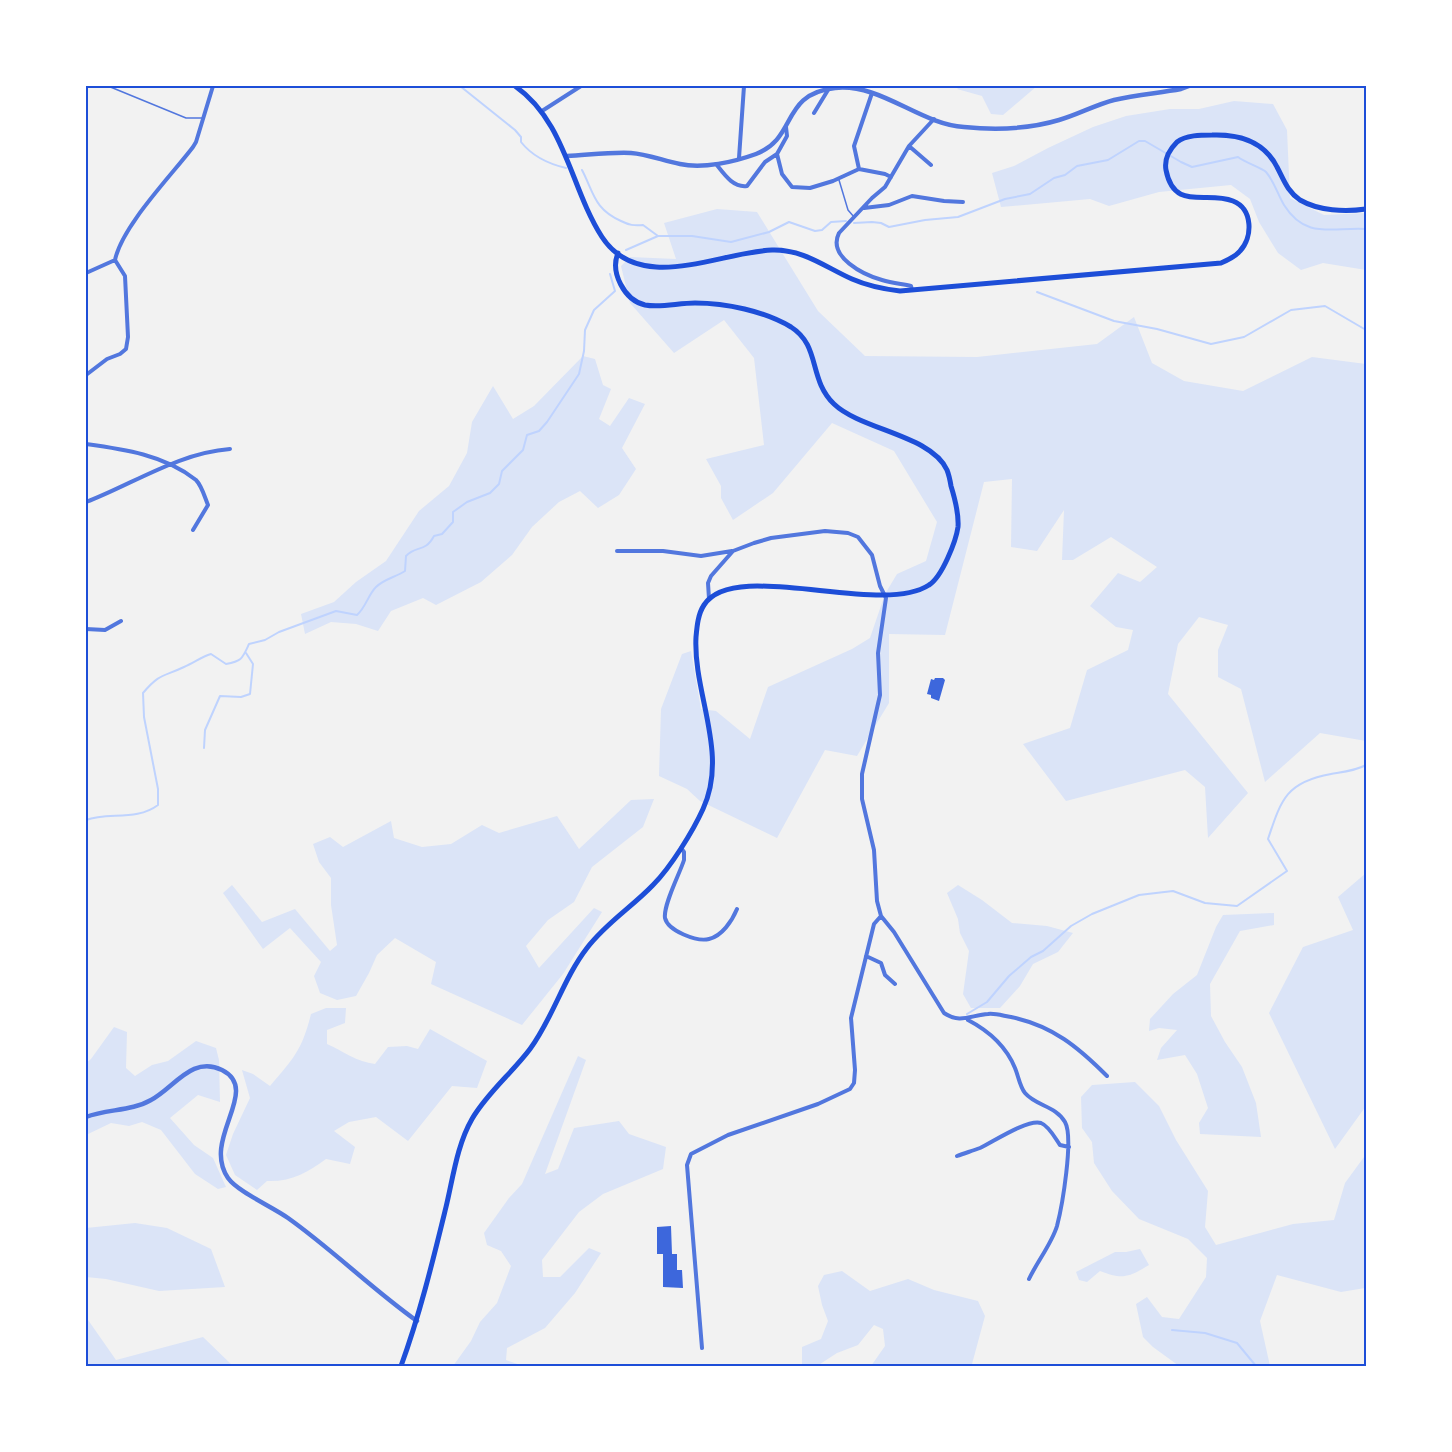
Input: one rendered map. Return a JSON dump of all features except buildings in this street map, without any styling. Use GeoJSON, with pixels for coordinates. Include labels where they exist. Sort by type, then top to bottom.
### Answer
{"type":"FeatureCollection","features":[{"type":"Feature","properties":{"kind":"main road"},"geometry":{"type":"LineString","coordinates":[[515,86],[531,98],[542,111],[567,156],[602,237],[618,253],[638,264],[663,268],[752,253],[788,251],[804,255],[853,280],[873,287],[912,290],[1221,263],[1231,258],[1246,243],[1249,234],[1246,213],[1232,200],[1186,197],[1174,189],[1168,178],[1165,161],[1171,148],[1180,140],[1198,135],[1221,134],[1245,138],[1264,148],[1276,164],[1286,187],[1298,199],[1313,206],[1332,210],[1366,209]]}},
{"type":"Feature","properties":{"kind":"main road"},"geometry":{"type":"LineString","coordinates":[[401,1366],[417,1321],[460,1148],[474,1115],[530,1049],[588,947],[654,884],[680,848],[704,808],[712,772],[711,739],[696,659],[698,622],[704,605],[722,590],[741,586],[885,594],[912,592],[928,586],[935,580],[953,544],[957,530],[958,517],[946,468],[927,449],[851,416],[832,403],[816,377],[809,345],[799,333],[788,325],[741,309],[693,303],[660,306],[641,304],[628,294],[617,277],[614,264],[618,253]]}},
{"type":"Feature","properties":{"kind":"street"},"geometry":{"type":"LineString","coordinates":[[86,375],[107,359],[126,349],[128,337],[125,276],[115,260],[117,247],[193,147],[213,86]]}},
{"type":"Feature","properties":{"kind":"street"},"geometry":{"type":"LineString","coordinates":[[542,111],[580,86]]}},
{"type":"Feature","properties":{"kind":"street"},"geometry":{"type":"LineString","coordinates":[[739,158],[744,86]]}},
{"type":"Feature","properties":{"kind":"street"},"geometry":{"type":"LineString","coordinates":[[567,156],[633,153],[682,165],[716,164],[739,158],[770,147],[786,126],[798,104],[806,96],[831,87],[850,87],[872,93],[934,119],[961,127],[1026,126],[1057,121],[1114,100],[1189,86]]}},
{"type":"Feature","properties":{"kind":"street"},"geometry":{"type":"LineString","coordinates":[[814,113],[831,87]]}},
{"type":"Feature","properties":{"kind":"street"},"geometry":{"type":"LineString","coordinates":[[859,169],[854,146],[872,93]]}},
{"type":"Feature","properties":{"kind":"street"},"geometry":{"type":"LineString","coordinates":[[912,290],[911,286],[886,281],[857,269],[839,253],[836,239],[854,217],[885,187],[909,146],[934,119]]}},
{"type":"Feature","properties":{"kind":"street"},"geometry":{"type":"LineString","coordinates":[[716,164],[730,181],[742,187],[747,186],[765,162],[777,154],[787,136],[786,126]]}},
{"type":"Feature","properties":{"kind":"street"},"geometry":{"type":"LineString","coordinates":[[909,146],[932,165]]}},
{"type":"Feature","properties":{"kind":"street"},"geometry":{"type":"LineString","coordinates":[[777,154],[782,174],[792,187],[804,189],[839,179],[859,169],[891,177]]}},
{"type":"Feature","properties":{"kind":"street"},"geometry":{"type":"LineString","coordinates":[[863,208],[889,206],[912,196],[963,202]]}},
{"type":"Feature","properties":{"kind":"street"},"geometry":{"type":"LineString","coordinates":[[86,273],[115,260]]}},
{"type":"Feature","properties":{"kind":"street"},"geometry":{"type":"LineString","coordinates":[[86,444],[147,455],[170,465],[197,482],[208,505],[193,530]]}},
{"type":"Feature","properties":{"kind":"street"},"geometry":{"type":"LineString","coordinates":[[86,502],[170,465],[207,452],[230,449]]}},
{"type":"Feature","properties":{"kind":"street"},"geometry":{"type":"LineString","coordinates":[[617,551],[663,551],[701,556],[733,551],[771,538],[825,531],[848,533],[858,537],[872,555],[880,586],[885,594],[878,653],[880,695],[862,774],[862,799],[874,850],[880,916],[894,932],[944,1013],[950,1017],[968,1019],[988,1014],[1018,1019],[1051,1030],[1082,1051],[1107,1076]]}},
{"type":"Feature","properties":{"kind":"street"},"geometry":{"type":"LineString","coordinates":[[709,599],[707,591],[709,580],[733,551]]}},
{"type":"Feature","properties":{"kind":"street"},"geometry":{"type":"LineString","coordinates":[[86,629],[105,630],[121,621]]}},
{"type":"Feature","properties":{"kind":"street"},"geometry":{"type":"LineString","coordinates":[[680,848],[684,852],[684,860],[666,908],[665,916],[668,925],[700,940],[709,939],[718,934],[733,919],[737,909]]}},
{"type":"Feature","properties":{"kind":"street"},"geometry":{"type":"LineString","coordinates":[[702,1348],[687,1165],[691,1154],[728,1135],[818,1104],[850,1089],[854,1083],[855,1070],[851,1018],[874,924],[880,916]]}},
{"type":"Feature","properties":{"kind":"street"},"geometry":{"type":"LineString","coordinates":[[866,956],[881,963],[885,975],[895,984]]}},
{"type":"Feature","properties":{"kind":"street"},"geometry":{"type":"LineString","coordinates":[[968,1019],[987,1032],[1010,1056],[1024,1092],[1033,1100],[1058,1113],[1068,1131],[1069,1147],[1056,1227],[1029,1279]]}},
{"type":"Feature","properties":{"kind":"street"},"geometry":{"type":"LineString","coordinates":[[86,1117],[151,1101],[190,1070],[201,1066],[223,1070],[232,1079],[237,1089],[236,1104],[226,1126],[219,1155],[227,1176],[234,1185],[289,1218],[417,1321]]}},
{"type":"Feature","properties":{"kind":"street"},"geometry":{"type":"LineString","coordinates":[[957,1156],[1036,1123],[1047,1128],[1060,1145],[1069,1147]]}},
{"type":"Feature","properties":{"kind":"lane"},"geometry":{"type":"LineString","coordinates":[[108,86],[186,118],[204,118]]}},
{"type":"Feature","properties":{"kind":"lane"},"geometry":{"type":"LineString","coordinates":[[839,179],[848,210],[854,217]]}},
{"type":"Feature","properties":{"kind":"shaded area"},"geometry":{"type":"Polygon","coordinates":[[[960,86],[1037,86],[1003,115],[991,114],[982,96],[957,89],[960,86]]]}},
{"type":"Feature","properties":{"kind":"shaded area"},"geometry":{"type":"Polygon","coordinates":[[[1234,101],[1273,104],[1287,130],[1290,198],[1324,215],[1366,213],[1366,270],[1323,263],[1301,270],[1278,253],[1259,222],[1250,199],[1231,185],[1159,192],[1109,206],[1090,199],[1001,207],[992,173],[1014,166],[1093,127],[1126,116],[1170,109],[1199,109],[1234,101]]]}},
{"type":"Feature","properties":{"kind":"shaded area"},"geometry":{"type":"Polygon","coordinates":[[[717,209],[757,212],[818,311],[865,356],[977,357],[1097,344],[1134,317],[1152,363],[1184,381],[1243,391],[1312,357],[1366,364],[1366,741],[1320,733],[1265,782],[1241,689],[1218,677],[1218,650],[1228,625],[1199,617],[1178,644],[1168,694],[1248,793],[1208,838],[1205,787],[1185,770],[1066,801],[1023,744],[1070,728],[1087,670],[1128,650],[1133,630],[1116,627],[1090,606],[1118,573],[1140,582],[1157,567],[1111,537],[1073,560],[1062,560],[1064,510],[1037,551],[1011,547],[1012,479],[984,482],[945,635],[889,634],[889,703],[857,756],[825,750],[777,838],[700,801],[687,789],[659,776],[661,709],[682,654],[691,651],[701,709],[716,711],[750,739],[768,687],[852,649],[870,638],[885,594],[897,574],[926,561],[937,522],[894,451],[832,423],[773,493],[733,520],[721,498],[721,486],[706,459],[764,445],[754,358],[724,320],[674,353],[630,303],[621,266],[630,257],[676,259],[664,223],[717,209]]]}},
{"type":"Feature","properties":{"kind":"shaded area"},"geometry":{"type":"Polygon","coordinates":[[[583,356],[595,359],[603,385],[611,389],[599,419],[610,426],[629,398],[645,404],[622,448],[636,469],[619,495],[598,508],[580,491],[559,502],[532,527],[512,555],[481,582],[436,605],[423,598],[391,611],[378,631],[356,624],[331,622],[305,634],[301,614],[334,602],[356,582],[386,561],[419,511],[449,486],[467,453],[472,422],[493,386],[513,419],[534,406],[583,356]]]}},
{"type":"Feature","properties":{"kind":"shaded area"},"geometry":{"type":"Polygon","coordinates":[[[654,799],[643,827],[592,867],[574,902],[548,920],[526,946],[539,968],[594,908],[602,912],[563,974],[522,1025],[431,984],[436,962],[395,938],[377,955],[356,996],[337,1000],[320,993],[314,976],[321,962],[290,928],[263,949],[223,893],[232,885],[262,922],[295,909],[330,951],[337,945],[331,905],[331,878],[319,862],[313,844],[330,837],[343,847],[391,821],[394,838],[422,847],[451,844],[482,825],[499,833],[557,816],[579,849],[631,800],[654,799]]]}},
{"type":"Feature","properties":{"kind":"shaded area"},"geometry":{"type":"Polygon","coordinates":[[[1366,873],[1366,1106],[1335,1149],[1269,1013],[1303,947],[1353,930],[1338,897],[1366,873]]]}},
{"type":"Feature","properties":{"kind":"shaded area"},"geometry":{"type":"Polygon","coordinates":[[[958,885],[1012,923],[1047,926],[1073,933],[1058,952],[1033,964],[1020,986],[1000,1008],[971,1008],[963,994],[969,951],[960,933],[958,919],[947,893],[958,885]]]}},
{"type":"Feature","properties":{"kind":"shaded area"},"geometry":{"type":"Polygon","coordinates":[[[1274,913],[1274,925],[1240,931],[1210,984],[1211,1016],[1242,1067],[1256,1103],[1261,1137],[1200,1134],[1199,1123],[1208,1108],[1197,1074],[1185,1055],[1157,1060],[1161,1048],[1177,1030],[1159,1028],[1149,1031],[1150,1019],[1173,994],[1197,975],[1223,915],[1274,913]]]}},
{"type":"Feature","properties":{"kind":"shaded area"},"geometry":{"type":"Polygon","coordinates":[[[326,1008],[346,1008],[345,1023],[327,1030],[327,1044],[356,1059],[375,1064],[388,1047],[407,1046],[418,1049],[430,1029],[487,1061],[477,1088],[452,1086],[408,1141],[376,1117],[349,1122],[334,1131],[355,1147],[350,1164],[326,1159],[298,1176],[267,1181],[257,1190],[235,1175],[226,1155],[250,1098],[242,1070],[253,1074],[270,1086],[296,1053],[311,1014],[326,1008]]]}},
{"type":"Feature","properties":{"kind":"shaded area"},"geometry":{"type":"Polygon","coordinates":[[[114,1027],[127,1032],[126,1068],[135,1076],[152,1065],[168,1061],[196,1041],[216,1048],[219,1060],[220,1102],[198,1095],[170,1118],[194,1145],[213,1158],[226,1187],[218,1189],[195,1174],[161,1130],[142,1122],[129,1126],[111,1123],[86,1135],[86,1063],[114,1027]]]}},
{"type":"Feature","properties":{"kind":"shaded area"},"geometry":{"type":"Polygon","coordinates":[[[578,1056],[586,1060],[545,1174],[558,1169],[574,1128],[619,1121],[629,1134],[666,1147],[663,1169],[603,1194],[579,1212],[542,1260],[543,1277],[560,1277],[589,1248],[601,1253],[575,1293],[545,1328],[507,1348],[506,1360],[523,1366],[453,1366],[471,1341],[480,1322],[497,1303],[511,1266],[501,1251],[487,1245],[484,1233],[522,1184],[578,1056]]]}},
{"type":"Feature","properties":{"kind":"shaded area"},"geometry":{"type":"Polygon","coordinates":[[[1135,1082],[1159,1106],[1176,1140],[1208,1191],[1205,1227],[1216,1245],[1293,1224],[1334,1220],[1345,1183],[1366,1157],[1365,1288],[1341,1292],[1277,1275],[1260,1321],[1270,1366],[1179,1366],[1143,1337],[1136,1304],[1147,1297],[1162,1317],[1179,1319],[1206,1277],[1207,1258],[1188,1239],[1139,1219],[1112,1191],[1094,1163],[1092,1142],[1082,1128],[1081,1097],[1092,1085],[1135,1082]]]}},
{"type":"Feature","properties":{"kind":"shaded area"},"geometry":{"type":"Polygon","coordinates":[[[135,1223],[167,1228],[211,1249],[225,1287],[159,1291],[106,1279],[86,1277],[86,1228],[135,1223]]]}},
{"type":"Feature","properties":{"kind":"shaded area"},"geometry":{"type":"Polygon","coordinates":[[[1140,1249],[1149,1265],[1136,1272],[1126,1276],[1115,1276],[1100,1271],[1087,1282],[1079,1280],[1076,1272],[1115,1252],[1140,1249]]]}},
{"type":"Feature","properties":{"kind":"shaded area"},"geometry":{"type":"Polygon","coordinates":[[[842,1271],[870,1291],[908,1279],[934,1290],[978,1301],[985,1316],[972,1364],[969,1366],[871,1366],[885,1346],[883,1329],[874,1325],[858,1345],[837,1353],[817,1366],[802,1366],[802,1347],[821,1339],[828,1321],[818,1286],[824,1275],[842,1271]]]}},
{"type":"Feature","properties":{"kind":"shaded area"},"geometry":{"type":"Polygon","coordinates":[[[86,1317],[116,1360],[203,1337],[233,1366],[86,1366],[86,1317]]]}},
{"type":"Feature","properties":{"kind":"waterway"},"geometry":{"type":"LineString","coordinates":[[460,86],[515,130],[521,137],[521,142],[530,151],[547,162],[566,168]]}},
{"type":"Feature","properties":{"kind":"waterway"},"geometry":{"type":"LineString","coordinates":[[854,223],[881,223],[889,227],[958,217],[1005,199],[1030,194],[1077,166],[1108,160],[1139,141],[1145,141],[1192,167],[1238,157],[1266,172],[1284,205],[1301,223],[1320,229],[1366,229]]}},
{"type":"Feature","properties":{"kind":"waterway"},"geometry":{"type":"LineString","coordinates":[[582,170],[596,200],[605,211],[627,223],[643,225],[658,236],[692,236],[731,242],[769,232],[789,222],[815,231],[822,230],[831,222],[846,221]]}},
{"type":"Feature","properties":{"kind":"waterway"},"geometry":{"type":"LineString","coordinates":[[626,250],[658,236]]}},
{"type":"Feature","properties":{"kind":"waterway"},"geometry":{"type":"LineString","coordinates":[[86,820],[132,815],[158,805],[158,789],[144,717],[143,693],[154,682],[162,676],[211,654],[226,664],[235,662],[243,656],[249,644],[265,640],[279,632],[336,611],[357,615],[376,587],[405,571],[406,556],[427,545],[434,536],[442,534],[453,522],[453,512],[467,502],[490,493],[499,484],[502,471],[523,450],[527,435],[539,431],[547,422],[579,374],[584,351],[585,330],[594,310],[615,291],[610,274]]}},
{"type":"Feature","properties":{"kind":"waterway"},"geometry":{"type":"LineString","coordinates":[[1037,292],[1114,321],[1157,329],[1211,344],[1244,337],[1291,310],[1325,306],[1366,330]]}},
{"type":"Feature","properties":{"kind":"waterway"},"geometry":{"type":"LineString","coordinates":[[204,748],[205,730],[220,696],[241,697],[250,694],[253,664],[246,653]]}},
{"type":"Feature","properties":{"kind":"waterway"},"geometry":{"type":"LineString","coordinates":[[967,1014],[987,1002],[1009,976],[1031,957],[1043,951],[1071,926],[1092,914],[1139,895],[1173,891],[1205,903],[1237,906],[1287,871],[1268,839],[1277,814],[1288,795],[1304,782],[1316,777],[1353,770],[1366,765]]}},
{"type":"Feature","properties":{"kind":"waterway"},"geometry":{"type":"LineString","coordinates":[[1172,1330],[1205,1333],[1237,1343],[1256,1366]]}}]}
